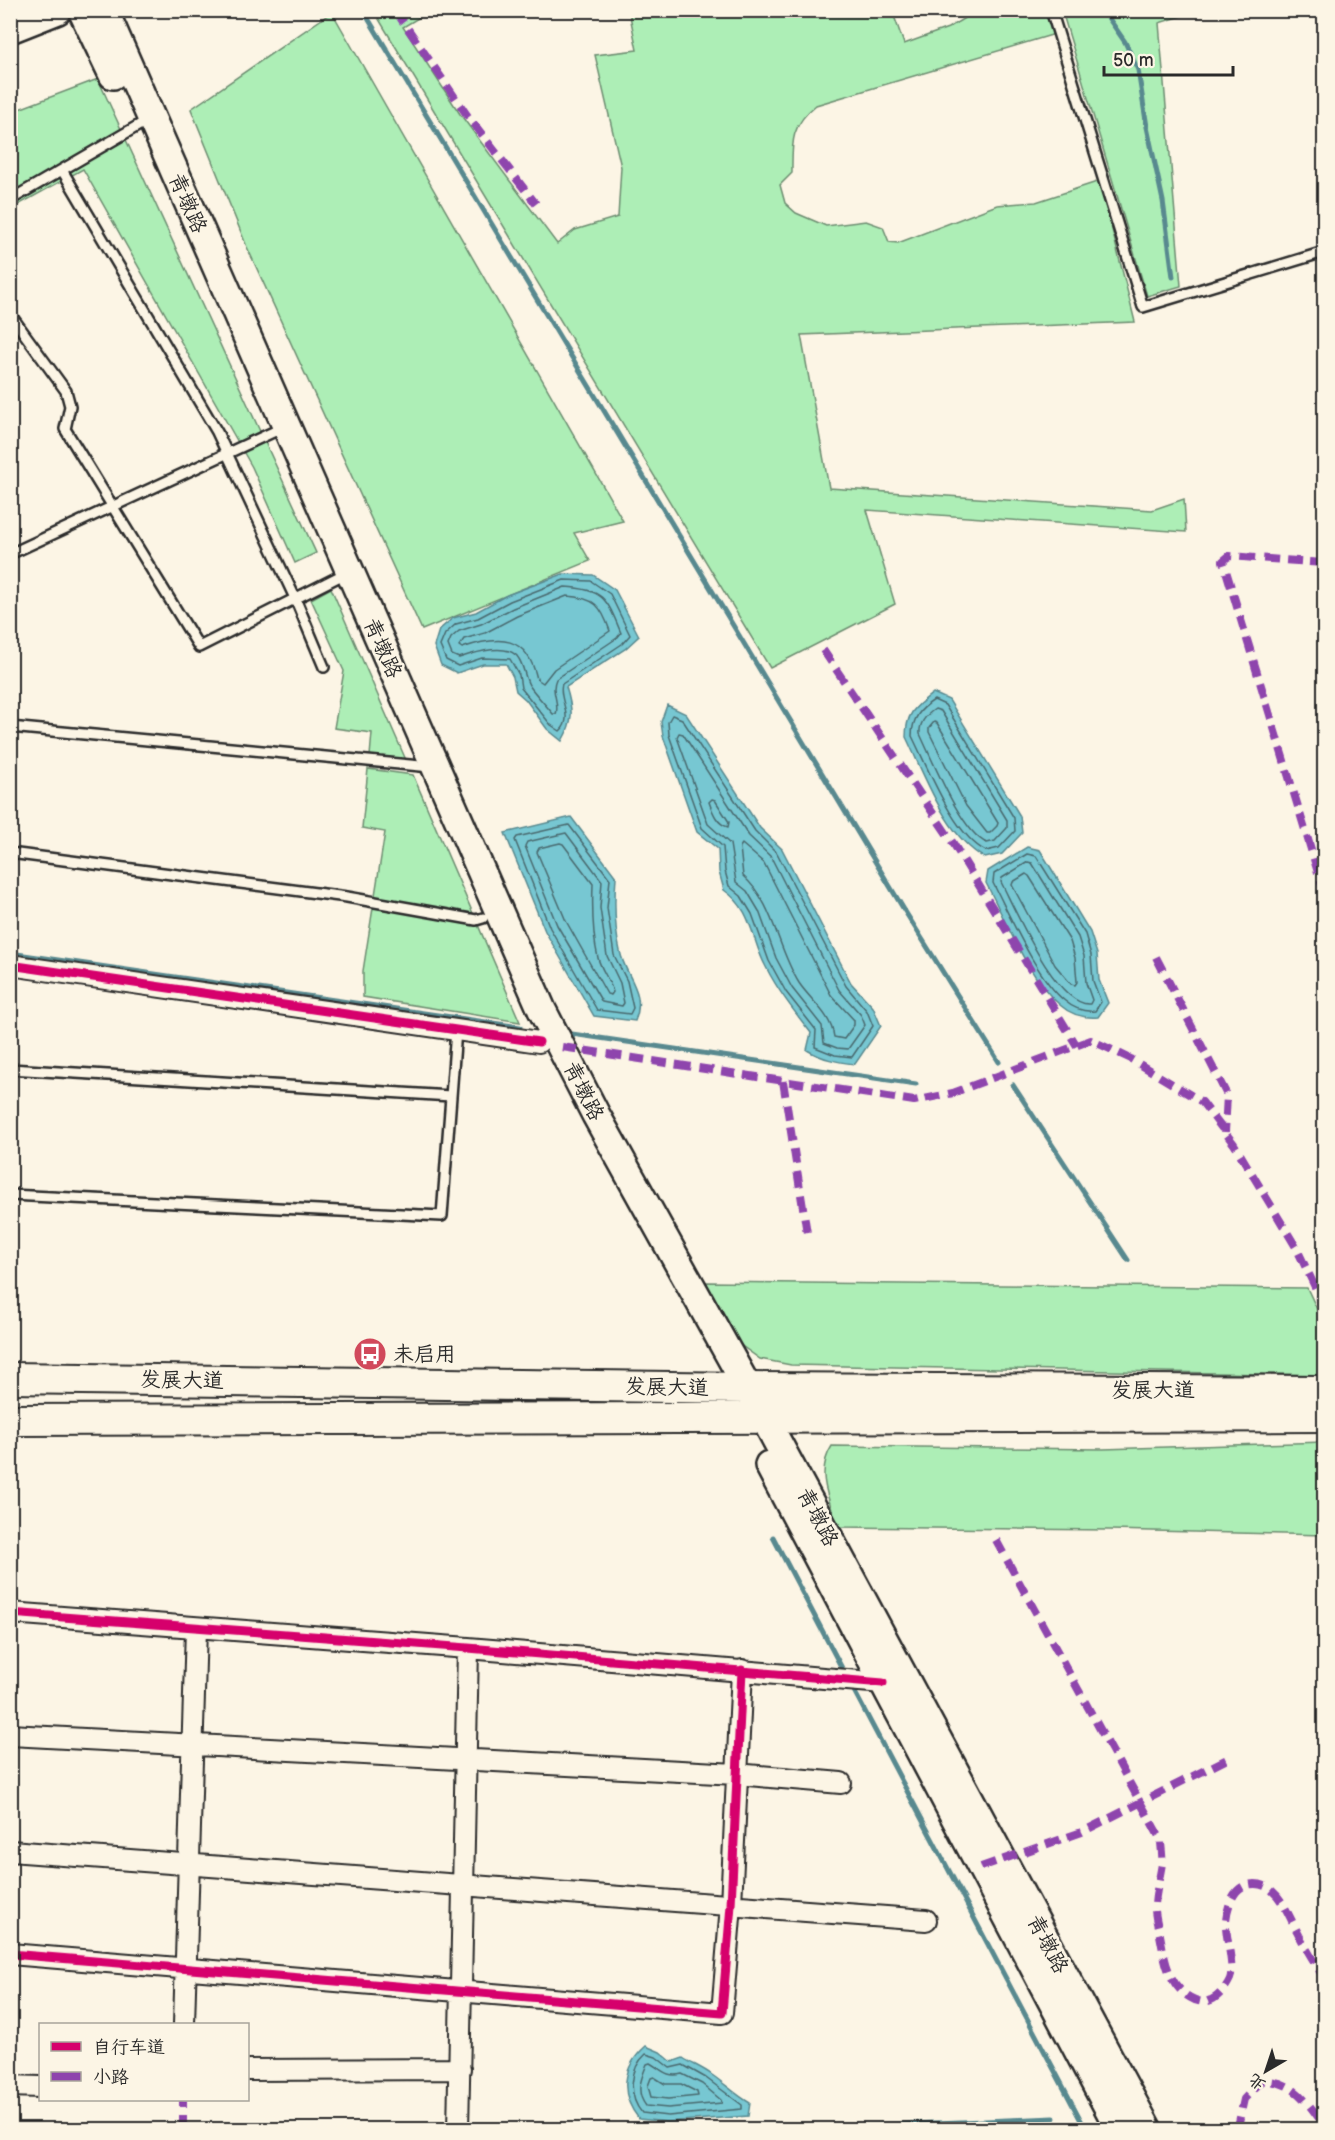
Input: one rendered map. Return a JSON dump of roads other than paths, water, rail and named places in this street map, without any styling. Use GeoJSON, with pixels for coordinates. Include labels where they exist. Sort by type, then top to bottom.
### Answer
{"type":"FeatureCollection","features":[{"type":"Feature","properties":{"kind":"main road"},"geometry":{"type":"LineString","coordinates":[[10,29],[58,10]]}},
{"type":"Feature","properties":{"kind":"main road","name":"青墩路"},"geometry":{"type":"LineString","coordinates":[[82,10],[144,122]]}},
{"type":"Feature","properties":{"kind":"main road","name":"青墩路"},"geometry":{"type":"LineString","coordinates":[[104,10],[144,122],[426,767],[542,1010],[738,1388]]}},
{"type":"Feature","properties":{"kind":"main road","name":"青墩路"},"geometry":{"type":"LineString","coordinates":[[426,767],[483,918],[539,1042],[738,1388],[1148,2130]]}},
{"type":"Feature","properties":{"kind":"main road","name":"发展大道"},"geometry":{"type":"LineString","coordinates":[[10,1378],[738,1388],[1324,1391]]}},
{"type":"Feature","properties":{"kind":"main road","name":"发展大道"},"geometry":{"type":"LineString","coordinates":[[10,1420],[1324,1416]]}},
{"type":"Feature","properties":{"kind":"main road","name":"青墩路"},"geometry":{"type":"LineString","coordinates":[[755,1419],[860,1681],[1120,2130]]}},
{"type":"Feature","properties":{"kind":"street"},"geometry":{"type":"LineString","coordinates":[[10,965],[539,1042]]}},
{"type":"Feature","properties":{"kind":"street"},"geometry":{"type":"LineString","coordinates":[[10,1613],[860,1681]]}},
{"type":"Feature","properties":{"kind":"street"},"geometry":{"type":"LineString","coordinates":[[184,2023],[196,1628]]}},
{"type":"Feature","properties":{"kind":"street"},"geometry":{"type":"LineString","coordinates":[[458,2130],[468,1648]]}},
{"type":"Feature","properties":{"kind":"street"},"geometry":{"type":"LineString","coordinates":[[10,1954],[722,2013],[731,1905],[742,1670]]}},
{"type":"Feature","properties":{"kind":"street"},"geometry":{"type":"LineString","coordinates":[[10,1735],[736,1774],[841,1783]]}},
{"type":"Feature","properties":{"kind":"street"},"geometry":{"type":"LineString","coordinates":[[10,1851],[926,1920]]}},
{"type":"Feature","properties":{"kind":"street"},"geometry":{"type":"LineString","coordinates":[[249,2070],[460,2069]]}},
{"type":"Feature","properties":{"kind":"street"},"geometry":{"type":"LineString","coordinates":[[10,2086],[39,2087]]}},
{"type":"Feature","properties":{"kind":"lane"},"geometry":{"type":"LineString","coordinates":[[1050,10],[1143,307],[1324,252]]}},
{"type":"Feature","properties":{"kind":"lane"},"geometry":{"type":"LineString","coordinates":[[10,200],[144,122]]}},
{"type":"Feature","properties":{"kind":"lane"},"geometry":{"type":"LineString","coordinates":[[62,170],[217,432],[296,598],[324,667]]}},
{"type":"Feature","properties":{"kind":"lane"},"geometry":{"type":"LineString","coordinates":[[10,314],[66,391],[70,406],[65,429],[198,647],[342,575]]}},
{"type":"Feature","properties":{"kind":"lane"},"geometry":{"type":"LineString","coordinates":[[10,554],[278,430]]}},
{"type":"Feature","properties":{"kind":"lane"},"geometry":{"type":"LineString","coordinates":[[10,727],[426,767]]}},
{"type":"Feature","properties":{"kind":"lane"},"geometry":{"type":"LineString","coordinates":[[10,853],[347,897],[476,920],[483,918]]}},
{"type":"Feature","properties":{"kind":"lane"},"geometry":{"type":"LineString","coordinates":[[10,1195],[442,1216],[456,1030]]}},
{"type":"Feature","properties":{"kind":"lane"},"geometry":{"type":"LineString","coordinates":[[10,1069],[451,1096]]}},
{"type":"Feature","properties":{"kind":"water"},"geometry":{"type":"Polygon","coordinates":[[[563,574],[593,575],[615,590],[639,636],[625,649],[566,687],[571,715],[569,727],[562,741],[547,729],[526,700],[516,691],[513,677],[506,664],[483,664],[457,673],[441,665],[434,646],[439,630],[453,618],[476,612],[507,595],[563,574]]]}},
{"type":"Feature","properties":{"kind":"water"},"geometry":{"type":"Polygon","coordinates":[[[933,693],[949,700],[1020,816],[1022,833],[1002,854],[985,858],[959,836],[938,804],[906,737],[906,729],[913,711],[933,693]]]}},
{"type":"Feature","properties":{"kind":"water"},"geometry":{"type":"Polygon","coordinates":[[[667,705],[686,714],[760,828],[782,849],[851,983],[873,1007],[881,1026],[855,1064],[830,1060],[807,1050],[811,1033],[771,976],[741,907],[724,890],[719,872],[718,849],[697,832],[663,736],[661,722],[667,705]]]}},
{"type":"Feature","properties":{"kind":"water"},"geometry":{"type":"Polygon","coordinates":[[[571,817],[616,877],[617,932],[620,951],[637,993],[638,1010],[635,1021],[594,1016],[545,931],[505,833],[571,817]]]}},
{"type":"Feature","properties":{"kind":"water"},"geometry":{"type":"Polygon","coordinates":[[[1027,847],[1040,850],[1090,932],[1097,954],[1099,980],[1108,1003],[1098,1017],[1073,1013],[1048,994],[1018,948],[986,883],[988,871],[1027,847]]]}},
{"type":"Feature","properties":{"kind":"water"},"geometry":{"type":"Polygon","coordinates":[[[646,2046],[660,2052],[672,2062],[683,2058],[709,2073],[750,2103],[748,2116],[667,2122],[639,2119],[628,2100],[626,2081],[632,2063],[646,2046]]]}},
{"type":"Feature","properties":{"kind":"waterway"},"geometry":{"type":"LineString","coordinates":[[363,10],[906,913],[999,1062]]}},
{"type":"Feature","properties":{"kind":"waterway"},"geometry":{"type":"LineString","coordinates":[[1103,10],[1125,42],[1138,70],[1147,127],[1163,201],[1173,277]]}},
{"type":"Feature","properties":{"kind":"waterway"},"geometry":{"type":"LineString","coordinates":[[10,953],[520,1027]]}},
{"type":"Feature","properties":{"kind":"waterway"},"geometry":{"type":"LineString","coordinates":[[565,1033],[916,1084]]}},
{"type":"Feature","properties":{"kind":"waterway"},"geometry":{"type":"LineString","coordinates":[[1013,1085],[1128,1260]]}},
{"type":"Feature","properties":{"kind":"waterway"},"geometry":{"type":"LineString","coordinates":[[773,1537],[845,1674]]}},
{"type":"Feature","properties":{"kind":"waterway"},"geometry":{"type":"LineString","coordinates":[[851,1685],[1086,2130]]}},
{"type":"Feature","properties":{"kind":"waterway"},"geometry":{"type":"LineString","coordinates":[[771,2130],[1054,2118]]}},
{"type":"Feature","properties":{"kind":"place","name":"未启用"},"geometry":{"type":"Point","coordinates":[370,1354]}}]}
